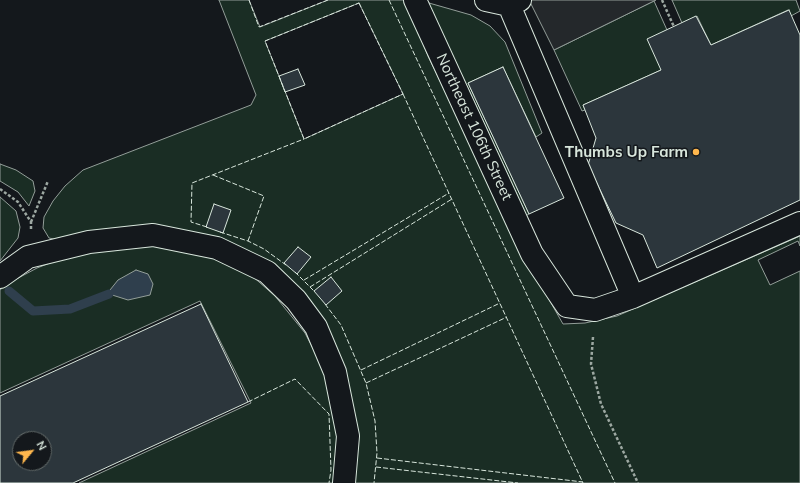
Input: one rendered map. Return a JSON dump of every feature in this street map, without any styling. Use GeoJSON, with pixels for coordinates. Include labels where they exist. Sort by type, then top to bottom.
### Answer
{"type":"FeatureCollection","features":[{"type":"Feature","properties":{"kind":"street","name":"Northeast 106th Street"},"geometry":{"type":"LineString","coordinates":[[415,0],[532,254],[567,306],[595,310]]}},
{"type":"Feature","properties":{"kind":"street"},"geometry":{"type":"LineString","coordinates":[[486,0],[514,3],[633,297]]}},
{"type":"Feature","properties":{"kind":"street"},"geometry":{"type":"LineString","coordinates":[[595,310],[633,297],[800,223]]}},
{"type":"Feature","properties":{"kind":"street"},"geometry":{"type":"LineString","coordinates":[[0,277],[28,257],[89,242],[153,235],[218,248],[267,272],[296,300],[316,327],[335,372],[348,436],[344,483]]}},
{"type":"Feature","properties":{"kind":"path"},"geometry":{"type":"LineString","coordinates":[[662,0],[674,26]]}},
{"type":"Feature","properties":{"kind":"path"},"geometry":{"type":"LineString","coordinates":[[28,257],[31,222],[48,182]]}},
{"type":"Feature","properties":{"kind":"path"},"geometry":{"type":"LineString","coordinates":[[0,189],[18,202],[31,222]]}},
{"type":"Feature","properties":{"kind":"path"},"geometry":{"type":"LineString","coordinates":[[595,310],[590,364],[601,404],[638,483]]}},
{"type":"Feature","properties":{"kind":"green space"},"geometry":{"type":"Polygon","coordinates":[[[219,0],[249,0],[260,27],[328,0],[406,0],[428,56],[527,261],[563,324],[585,323],[617,316],[800,236],[800,246],[798,241],[758,260],[770,285],[800,271],[800,483],[354,483],[320,318],[295,283],[246,251],[214,240],[62,241],[49,238],[43,228],[44,217],[53,201],[65,186],[83,170],[251,105],[256,95],[219,0]],[[359,3],[265,41],[304,139],[403,94],[359,3]]]}},
{"type":"Feature","properties":{"kind":"green space"},"geometry":{"type":"Polygon","coordinates":[[[672,0],[796,0],[800,11],[791,16],[788,10],[711,45],[697,16],[682,23],[672,0]]]}},
{"type":"Feature","properties":{"kind":"green space"},"geometry":{"type":"Polygon","coordinates":[[[654,1],[667,30],[661,70],[583,105],[585,110],[582,111],[554,50],[654,1]]]}},
{"type":"Feature","properties":{"kind":"green space"},"geometry":{"type":"Polygon","coordinates":[[[429,3],[471,15],[490,26],[505,42],[542,133],[536,137],[503,67],[468,83],[529,214],[522,218],[424,5],[429,3]]]}},
{"type":"Feature","properties":{"kind":"green space"},"geometry":{"type":"Polygon","coordinates":[[[0,164],[16,170],[33,181],[35,191],[29,206],[18,192],[0,181],[0,164]]]}},
{"type":"Feature","properties":{"kind":"green space"},"geometry":{"type":"Polygon","coordinates":[[[0,197],[16,211],[20,227],[18,238],[0,261],[0,197]]]}},
{"type":"Feature","properties":{"kind":"green space"},"geometry":{"type":"Polygon","coordinates":[[[133,246],[169,246],[213,257],[251,275],[275,296],[305,333],[325,372],[335,412],[338,456],[335,483],[79,483],[251,403],[200,301],[0,393],[0,290],[7,284],[37,268],[68,256],[133,246]]]}},
{"type":"Feature","properties":{"kind":"shaded area"},"geometry":{"type":"Polygon","coordinates":[[[529,0],[656,0],[554,50],[529,0]]]}},
{"type":"Feature","properties":{"kind":"water"},"geometry":{"type":"Polygon","coordinates":[[[136,270],[148,274],[153,284],[150,295],[128,300],[109,294],[110,290],[118,280],[136,270]]]}},
{"type":"Feature","properties":{"kind":"building","name":"Thumbs Up Farm"},"geometry":{"type":"Polygon","coordinates":[[[789,10],[800,35],[800,200],[657,268],[643,235],[616,223],[588,165],[596,138],[583,105],[661,70],[647,39],[696,16],[711,45],[789,10]]]}},
{"type":"Feature","properties":{"kind":"building"},"geometry":{"type":"Polygon","coordinates":[[[503,67],[564,198],[529,214],[468,83],[503,67]]]}},
{"type":"Feature","properties":{"kind":"building"},"geometry":{"type":"Polygon","coordinates":[[[298,69],[305,85],[285,92],[279,76],[298,69]]]}},
{"type":"Feature","properties":{"kind":"building"},"geometry":{"type":"Polygon","coordinates":[[[214,204],[231,210],[223,233],[206,227],[214,204]]]}},
{"type":"Feature","properties":{"kind":"building"},"geometry":{"type":"Polygon","coordinates":[[[298,247],[311,257],[297,274],[284,263],[298,247]]]}},
{"type":"Feature","properties":{"kind":"building"},"geometry":{"type":"Polygon","coordinates":[[[331,277],[342,291],[326,305],[314,291],[331,277]]]}},
{"type":"Feature","properties":{"kind":"building"},"geometry":{"type":"Polygon","coordinates":[[[201,304],[248,402],[73,483],[0,483],[0,396],[201,304]]]}},
{"type":"Feature","properties":{"kind":"waterway"},"geometry":{"type":"LineString","coordinates":[[9,291],[33,311],[70,309],[109,294]]}},
{"type":"Feature","properties":{"kind":"fence"},"geometry":{"type":"LineString","coordinates":[[249,0],[259,27],[328,0]]}},
{"type":"Feature","properties":{"kind":"fence"},"geometry":{"type":"LineString","coordinates":[[389,0],[615,483]]}},
{"type":"Feature","properties":{"kind":"fence"},"geometry":{"type":"LineString","coordinates":[[359,3],[403,94],[304,139],[265,41],[359,3]]}},
{"type":"Feature","properties":{"kind":"fence"},"geometry":{"type":"LineString","coordinates":[[403,94],[583,483]]}},
{"type":"Feature","properties":{"kind":"fence"},"geometry":{"type":"LineString","coordinates":[[207,227],[191,222],[192,183],[304,139]]}},
{"type":"Feature","properties":{"kind":"fence"},"geometry":{"type":"LineString","coordinates":[[213,175],[264,196],[248,241]]}},
{"type":"Feature","properties":{"kind":"fence"},"geometry":{"type":"LineString","coordinates":[[304,280],[449,193]]}},
{"type":"Feature","properties":{"kind":"fence"},"geometry":{"type":"LineString","coordinates":[[310,287],[452,199]]}},
{"type":"Feature","properties":{"kind":"fence"},"geometry":{"type":"LineString","coordinates":[[220,232],[248,241],[264,249],[286,265]]}},
{"type":"Feature","properties":{"kind":"fence"},"geometry":{"type":"LineString","coordinates":[[295,272],[315,292]]}},
{"type":"Feature","properties":{"kind":"fence"},"geometry":{"type":"LineString","coordinates":[[361,370],[500,303]]}},
{"type":"Feature","properties":{"kind":"fence"},"geometry":{"type":"LineString","coordinates":[[325,304],[341,325],[366,383],[375,421],[377,453],[374,483]]}},
{"type":"Feature","properties":{"kind":"fence"},"geometry":{"type":"LineString","coordinates":[[366,383],[507,317]]}},
{"type":"Feature","properties":{"kind":"fence"},"geometry":{"type":"LineString","coordinates":[[248,402],[295,379],[329,414],[331,470],[329,483]]}},
{"type":"Feature","properties":{"kind":"fence"},"geometry":{"type":"LineString","coordinates":[[377,458],[583,482]]}},
{"type":"Feature","properties":{"kind":"fence"},"geometry":{"type":"LineString","coordinates":[[376,467],[518,483]]}},
{"type":"Feature","properties":{"kind":"place","name":"Thumbs Up Farm"},"geometry":{"type":"Point","coordinates":[696,152]}}]}
